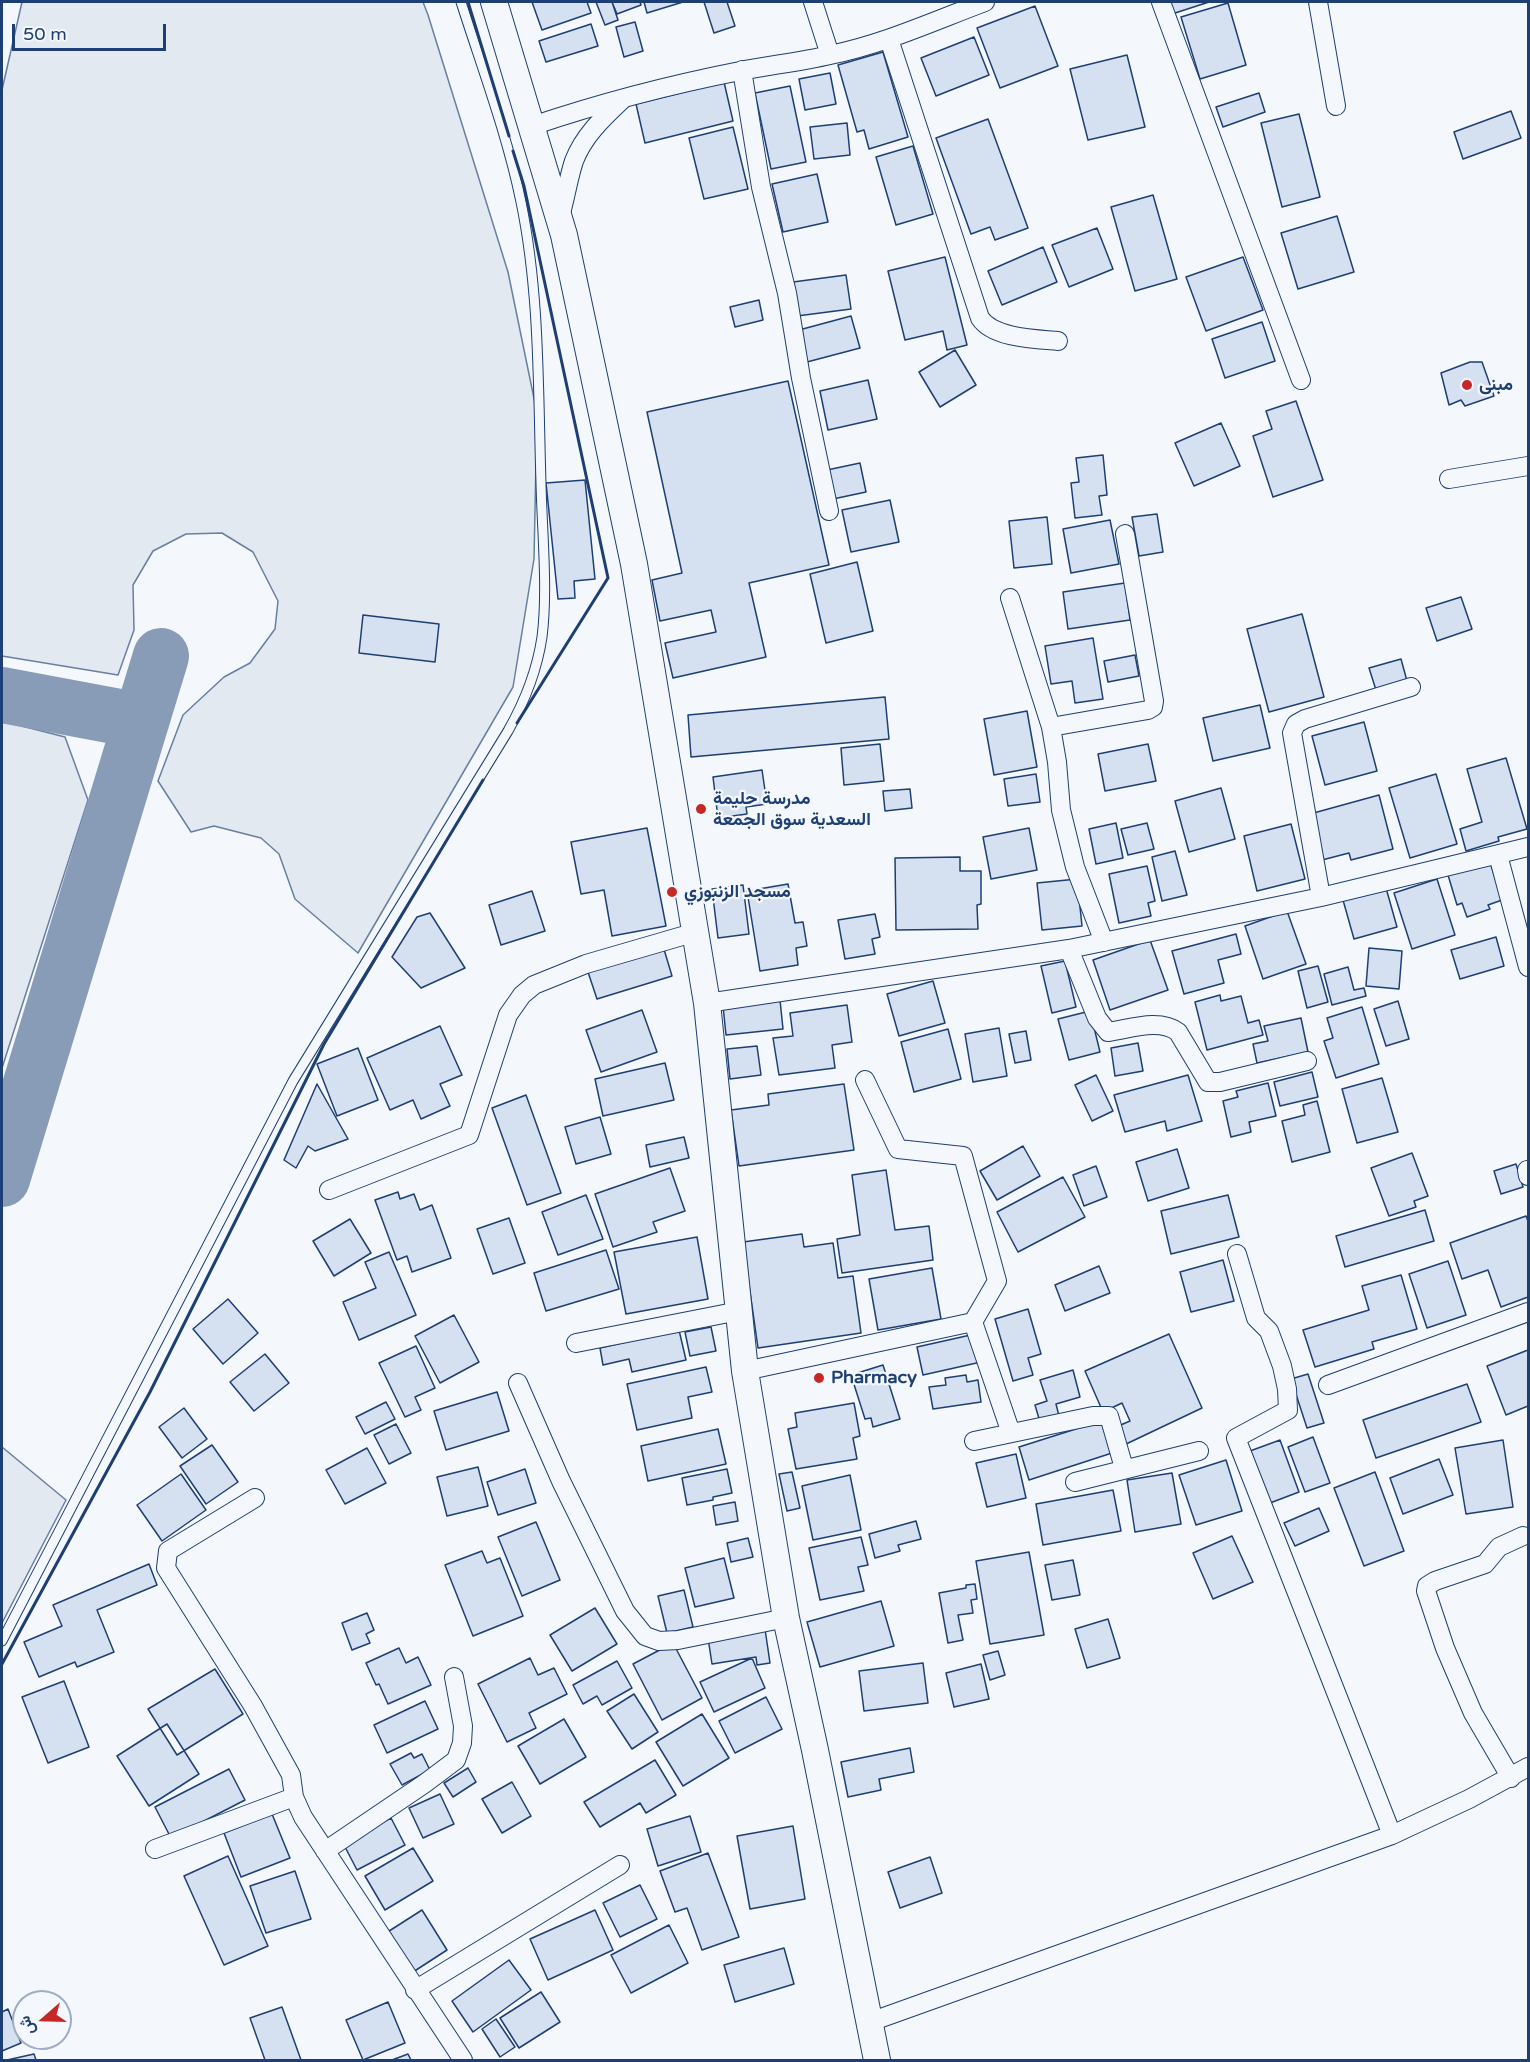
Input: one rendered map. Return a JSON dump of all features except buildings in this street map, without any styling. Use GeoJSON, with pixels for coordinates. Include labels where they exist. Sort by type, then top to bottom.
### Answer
{"type":"FeatureCollection","features":[{"type":"Feature","properties":{"kind":"main road"},"geometry":{"type":"LineString","coordinates":[[494,2],[560,220],[634,564],[707,1003],[745,1371],[786,1618],[815,1750],[877,2061]]}},
{"type":"Feature","properties":{"kind":"street"},"geometry":{"type":"LineString","coordinates":[[813,2],[830,56]]}},
{"type":"Feature","properties":{"kind":"street"},"geometry":{"type":"LineString","coordinates":[[532,126],[627,96],[742,70],[830,56],[889,39],[985,2]]}},
{"type":"Feature","properties":{"kind":"street"},"geometry":{"type":"LineString","coordinates":[[1161,2],[1300,380]]}},
{"type":"Feature","properties":{"kind":"street"},"geometry":{"type":"LineString","coordinates":[[1318,2],[1336,106]]}},
{"type":"Feature","properties":{"kind":"street"},"geometry":{"type":"LineString","coordinates":[[889,39],[980,318],[985,325],[1001,333],[1058,341]]}},
{"type":"Feature","properties":{"kind":"street"},"geometry":{"type":"LineString","coordinates":[[742,70],[761,187],[787,293],[801,378],[829,511]]}},
{"type":"Feature","properties":{"kind":"street"},"geometry":{"type":"LineString","coordinates":[[560,220],[574,161],[586,138],[600,121],[627,96]]}},
{"type":"Feature","properties":{"kind":"street"},"geometry":{"type":"LineString","coordinates":[[1449,479],[1528,466]]}},
{"type":"Feature","properties":{"kind":"street"},"geometry":{"type":"LineString","coordinates":[[1051,727],[1148,710],[1153,707],[1154,701],[1125,534]]}},
{"type":"Feature","properties":{"kind":"street"},"geometry":{"type":"LineString","coordinates":[[1010,598],[1051,727],[1057,762],[1060,810],[1075,867],[1104,942]]}},
{"type":"Feature","properties":{"kind":"street"},"geometry":{"type":"LineString","coordinates":[[1321,897],[1292,733],[1296,724],[1305,719],[1411,687]]}},
{"type":"Feature","properties":{"kind":"street"},"geometry":{"type":"LineString","coordinates":[[707,1003],[1069,949],[1321,897],[1528,847]]}},
{"type":"Feature","properties":{"kind":"street"},"geometry":{"type":"LineString","coordinates":[[1498,855],[1528,967]]}},
{"type":"Feature","properties":{"kind":"street"},"geometry":{"type":"LineString","coordinates":[[329,1190],[469,1135],[508,1015],[522,995],[534,985],[586,963],[696,932]]}},
{"type":"Feature","properties":{"kind":"street"},"geometry":{"type":"LineString","coordinates":[[1069,949],[1097,1018],[1108,1032],[1162,1024],[1172,1027],[1178,1032],[1208,1082],[1220,1082],[1307,1060]]}},
{"type":"Feature","properties":{"kind":"street"},"geometry":{"type":"LineString","coordinates":[[745,1371],[973,1322],[997,1281],[963,1156],[898,1149],[865,1080]]}},
{"type":"Feature","properties":{"kind":"street"},"geometry":{"type":"LineString","coordinates":[[1237,1254],[1256,1318],[1269,1331],[1282,1366],[1287,1389],[1288,1410],[1236,1438],[1392,1836]]}},
{"type":"Feature","properties":{"kind":"street"},"geometry":{"type":"LineString","coordinates":[[576,1343],[739,1311]]}},
{"type":"Feature","properties":{"kind":"street"},"geometry":{"type":"LineString","coordinates":[[1328,1385],[1528,1312]]}},
{"type":"Feature","properties":{"kind":"street"},"geometry":{"type":"LineString","coordinates":[[973,1322],[1011,1433]]}},
{"type":"Feature","properties":{"kind":"street"},"geometry":{"type":"LineString","coordinates":[[518,1383],[561,1481],[625,1611],[645,1636],[659,1641],[678,1640],[786,1618]]}},
{"type":"Feature","properties":{"kind":"street"},"geometry":{"type":"LineString","coordinates":[[974,1441],[1093,1416],[1109,1416],[1124,1468]]}},
{"type":"Feature","properties":{"kind":"street"},"geometry":{"type":"LineString","coordinates":[[1076,1482],[1198,1451]]}},
{"type":"Feature","properties":{"kind":"street"},"geometry":{"type":"LineString","coordinates":[[255,1498],[168,1551],[166,1569],[253,1706],[291,1774],[294,1797],[303,1817],[463,2061]]}},
{"type":"Feature","properties":{"kind":"street"},"geometry":{"type":"LineString","coordinates":[[1510,1778],[1473,1713],[1445,1648],[1426,1591],[1427,1586],[1434,1581],[1485,1564],[1499,1547],[1522,1536]]}},
{"type":"Feature","properties":{"kind":"street"},"geometry":{"type":"LineString","coordinates":[[325,1851],[456,1760],[462,1743],[463,1726],[454,1677]]}},
{"type":"Feature","properties":{"kind":"street"},"geometry":{"type":"LineString","coordinates":[[870,2022],[1392,1836],[1528,1767]]}},
{"type":"Feature","properties":{"kind":"street"},"geometry":{"type":"LineString","coordinates":[[156,1849],[294,1797]]}},
{"type":"Feature","properties":{"kind":"street"},"geometry":{"type":"LineString","coordinates":[[415,1990],[620,1865]]}},
{"type":"Feature","properties":{"kind":"lane"},"geometry":{"type":"LineString","coordinates":[[2,1641],[293,1081],[508,730],[529,689],[537,663],[542,637],[544,600],[537,347],[530,249],[509,153],[461,2]]}},
{"type":"Feature","properties":{"kind":"shaded area"},"geometry":{"type":"Polygon","coordinates":[[[22,2],[423,2],[428,15],[508,272],[537,413],[534,559],[513,687],[358,953],[295,899],[279,854],[261,838],[214,826],[191,832],[158,781],[183,715],[224,677],[250,663],[275,629],[278,601],[253,552],[222,533],[186,534],[153,551],[133,585],[134,630],[118,675],[2,656],[2,90],[22,2]]]}},
{"type":"Feature","properties":{"kind":"shaded area"},"geometry":{"type":"Polygon","coordinates":[[[2,721],[65,737],[88,800],[2,1068],[2,721]]]}},
{"type":"Feature","properties":{"kind":"shaded area"},"geometry":{"type":"Polygon","coordinates":[[[2,1447],[66,1500],[2,1623],[2,1447]]]}},
{"type":"Feature","properties":{"kind":"taxiway"},"geometry":{"type":"LineString","coordinates":[[2,1179],[161,656]]}},
{"type":"Feature","properties":{"kind":"taxiway"},"geometry":{"type":"LineString","coordinates":[[2,695],[141,721]]}},
{"type":"Feature","properties":{"kind":"wall"},"geometry":{"type":"LineString","coordinates":[[468,2],[509,136]]}},
{"type":"Feature","properties":{"kind":"wall"},"geometry":{"type":"LineString","coordinates":[[513,151],[524,186],[608,578],[517,723]]}},
{"type":"Feature","properties":{"kind":"wall"},"geometry":{"type":"LineString","coordinates":[[2,1664],[150,1392],[324,1044],[483,780]]}},
{"type":"Feature","properties":{"kind":"place","name":"مبنى"},"geometry":{"type":"Point","coordinates":[1467,385]}},
{"type":"Feature","properties":{"kind":"place","name":"مدرسة حليمة السعدية سوق الجمعة"},"geometry":{"type":"Point","coordinates":[701,809]}},
{"type":"Feature","properties":{"kind":"place","name":"مسجد الزنبوزي"},"geometry":{"type":"Point","coordinates":[672,892]}},
{"type":"Feature","properties":{"kind":"place","name":"Pharmacy"},"geometry":{"type":"Point","coordinates":[819,1378]}}]}
